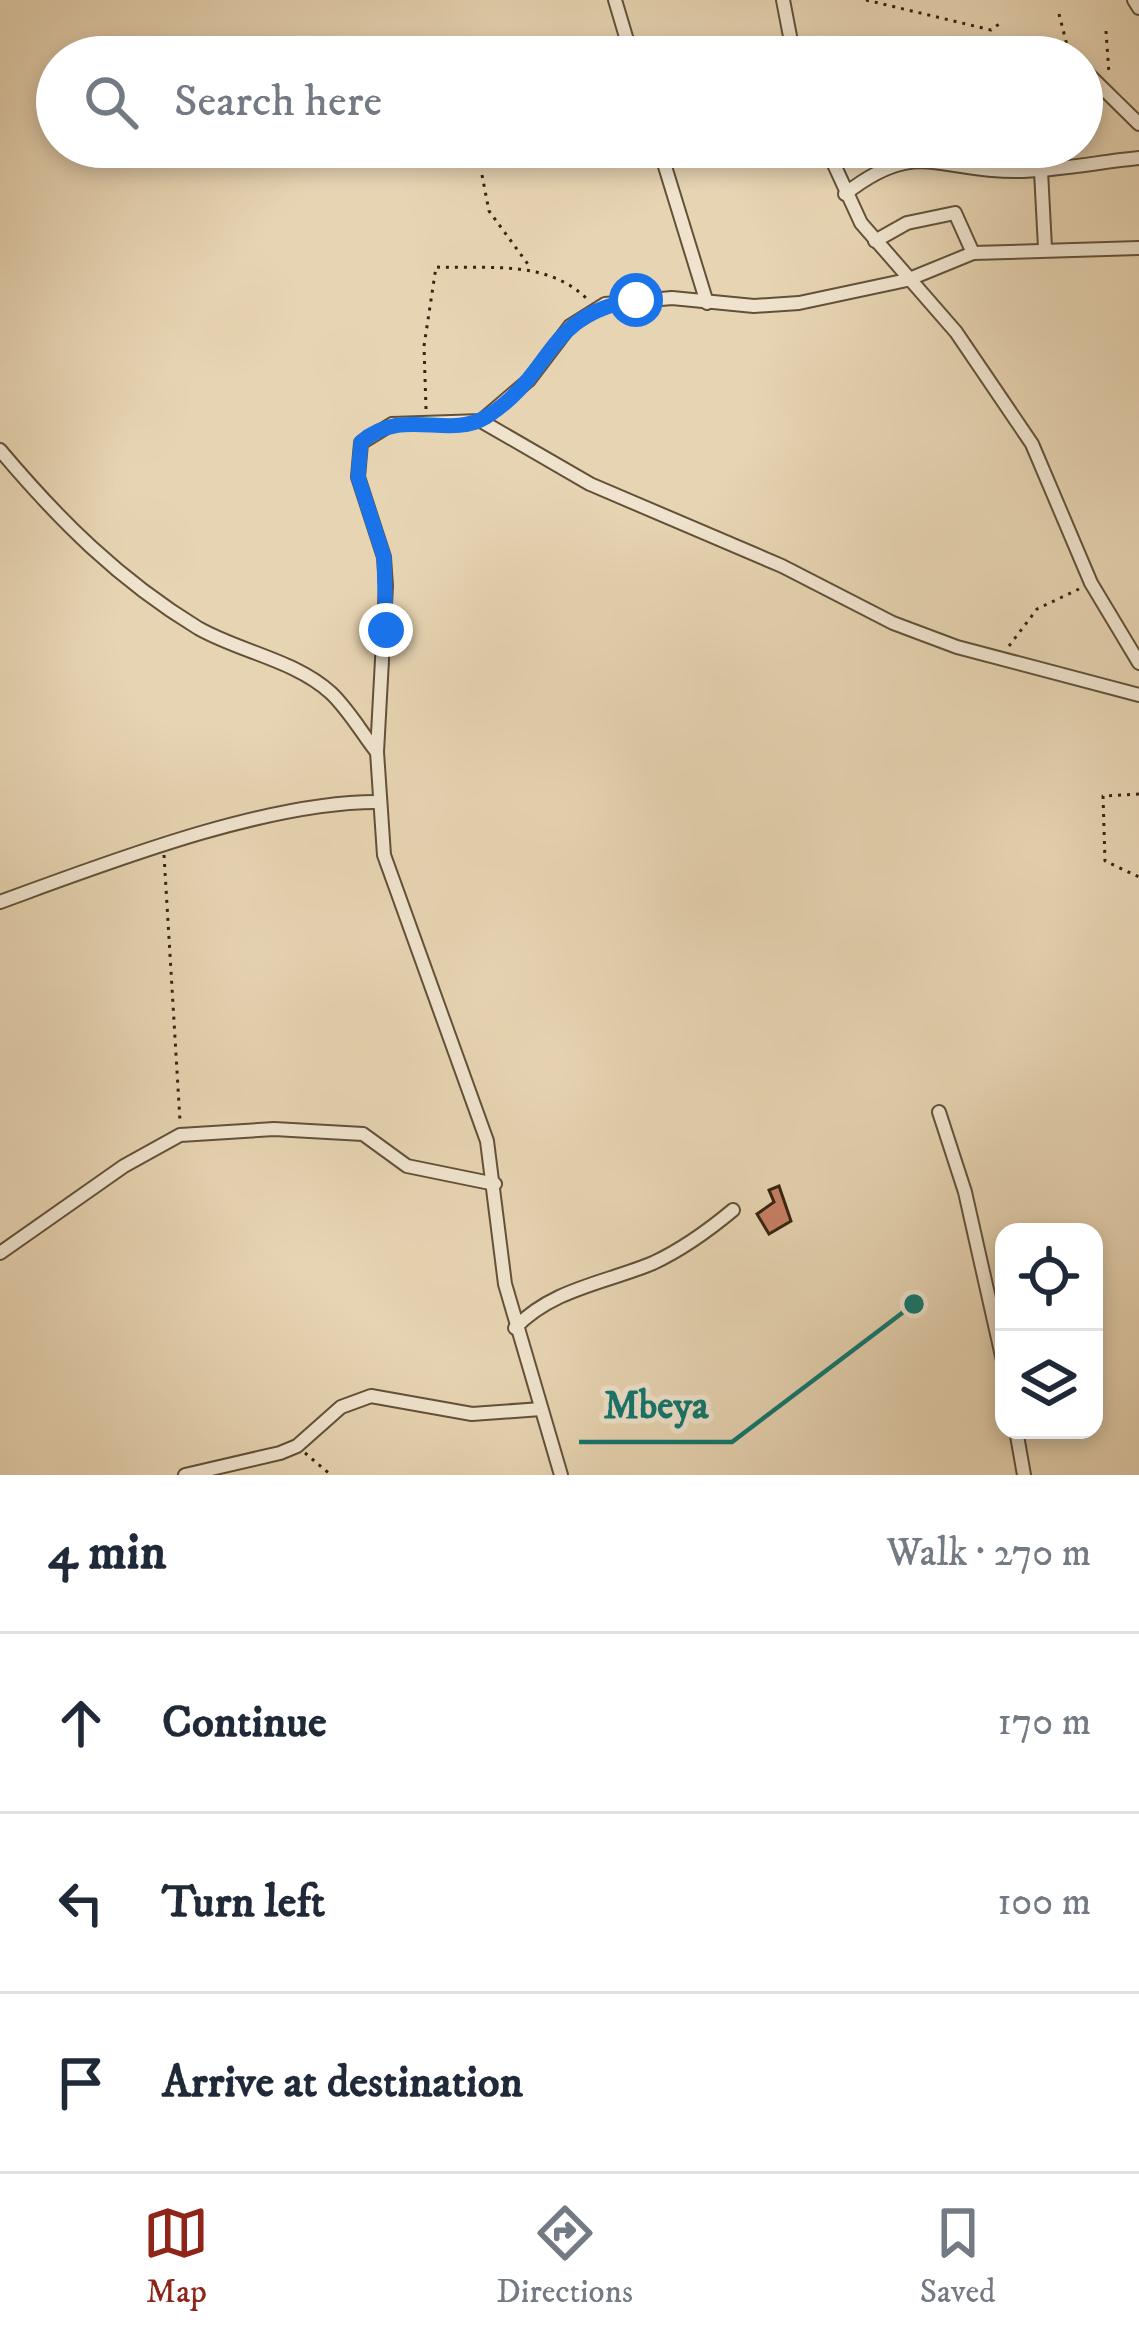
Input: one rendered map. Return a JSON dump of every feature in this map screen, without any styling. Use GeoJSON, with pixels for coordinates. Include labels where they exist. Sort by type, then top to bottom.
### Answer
{"type":"FeatureCollection","features":[{"type":"Feature","properties":{"kind":"street"},"geometry":{"type":"LineString","coordinates":[[615,0],[626,36]]}},
{"type":"Feature","properties":{"kind":"street"},"geometry":{"type":"LineString","coordinates":[[783,0],[790,36]]}},
{"type":"Feature","properties":{"kind":"street"},"geometry":{"type":"LineString","coordinates":[[1134,0],[1139,8]]}},
{"type":"Feature","properties":{"kind":"street"},"geometry":{"type":"LineString","coordinates":[[1103,83],[1139,124]]}},
{"type":"Feature","properties":{"kind":"street"},"geometry":{"type":"LineString","coordinates":[[1103,163],[1139,158]]}},
{"type":"Feature","properties":{"kind":"street"},"geometry":{"type":"LineString","coordinates":[[665,168],[707,303]]}},
{"type":"Feature","properties":{"kind":"street"},"geometry":{"type":"LineString","coordinates":[[834,168],[875,241],[956,332],[1032,444],[1091,583],[1139,663]]}},
{"type":"Feature","properties":{"kind":"street"},"geometry":{"type":"LineString","coordinates":[[845,194],[884,168]]}},
{"type":"Feature","properties":{"kind":"street"},"geometry":{"type":"LineString","coordinates":[[1009,168],[1063,168]]}},
{"type":"Feature","properties":{"kind":"street"},"geometry":{"type":"LineString","coordinates":[[1040,171],[1045,248]]}},
{"type":"Feature","properties":{"kind":"street"},"geometry":{"type":"LineString","coordinates":[[875,241],[907,223],[955,212],[973,253]]}},
{"type":"Feature","properties":{"kind":"street"},"geometry":{"type":"LineString","coordinates":[[481,421],[508,401],[562,334],[592,308],[636,300],[799,303],[907,280],[973,253],[1139,248]]}},
{"type":"Feature","properties":{"kind":"street"},"geometry":{"type":"LineString","coordinates":[[561,1475],[515,1328],[495,1184],[475,1104],[385,855],[376,752],[386,572],[357,459],[361,442],[392,424],[481,421],[590,484],[782,566],[893,623],[1000,659],[1139,695]]}},
{"type":"Feature","properties":{"kind":"street"},"geometry":{"type":"LineString","coordinates":[[0,449],[69,530],[123,578],[221,640],[309,678],[332,694],[376,752]]}},
{"type":"Feature","properties":{"kind":"street"},"geometry":{"type":"LineString","coordinates":[[0,902],[164,847],[314,808],[379,802]]}},
{"type":"Feature","properties":{"kind":"street"},"geometry":{"type":"LineString","coordinates":[[939,1112],[965,1192],[996,1331]]}},
{"type":"Feature","properties":{"kind":"street"},"geometry":{"type":"LineString","coordinates":[[0,1252],[124,1166],[180,1135],[274,1129],[363,1135],[407,1166],[495,1184]]}},
{"type":"Feature","properties":{"kind":"street"},"geometry":{"type":"LineString","coordinates":[[515,1328],[535,1307],[564,1293],[590,1288],[678,1250],[733,1210]]}},
{"type":"Feature","properties":{"kind":"street"},"geometry":{"type":"LineString","coordinates":[[185,1475],[265,1459],[297,1445],[340,1407],[371,1396],[472,1414],[541,1409]]}},
{"type":"Feature","properties":{"kind":"street"},"geometry":{"type":"LineString","coordinates":[[1018,1439],[1024,1475]]}},
{"type":"Feature","properties":{"kind":"path"},"geometry":{"type":"LineString","coordinates":[[866,0],[991,30],[1003,21]]}},
{"type":"Feature","properties":{"kind":"path"},"geometry":{"type":"LineString","coordinates":[[1059,14],[1065,36]]}},
{"type":"Feature","properties":{"kind":"path"},"geometry":{"type":"LineString","coordinates":[[1106,31],[1108,87]]}},
{"type":"Feature","properties":{"kind":"path"},"geometry":{"type":"LineString","coordinates":[[482,175],[489,211],[531,268]]}},
{"type":"Feature","properties":{"kind":"path"},"geometry":{"type":"LineString","coordinates":[[421,423],[427,407],[424,346],[431,270],[531,268],[574,288],[592,308]]}},
{"type":"Feature","properties":{"kind":"path"},"geometry":{"type":"LineString","coordinates":[[1000,659],[1037,609],[1091,583]]}},
{"type":"Feature","properties":{"kind":"path"},"geometry":{"type":"LineString","coordinates":[[1139,794],[1103,796],[1100,810],[1105,861],[1139,877]]}},
{"type":"Feature","properties":{"kind":"path"},"geometry":{"type":"LineString","coordinates":[[164,847],[180,1135]]}},
{"type":"Feature","properties":{"kind":"path"},"geometry":{"type":"LineString","coordinates":[[297,1445],[331,1475]]}},
{"type":"Feature","properties":{"kind":"building"},"geometry":{"type":"Polygon","coordinates":[[[779,1186],[791,1221],[769,1234],[757,1214],[774,1202],[769,1190],[779,1186]]]}},
{"type":"Feature","properties":{"kind":"place","name":"Mbeya"},"geometry":{"type":"Point","coordinates":[914,1304]}},
{"type":"Feature","properties":{"kind":"route"},"geometry":{"type":"LineString","coordinates":[[386,630],[384,557],[358,477],[361,442],[392,424],[481,421],[529,380],[554,344],[592,308],[636,300]]}}]}
